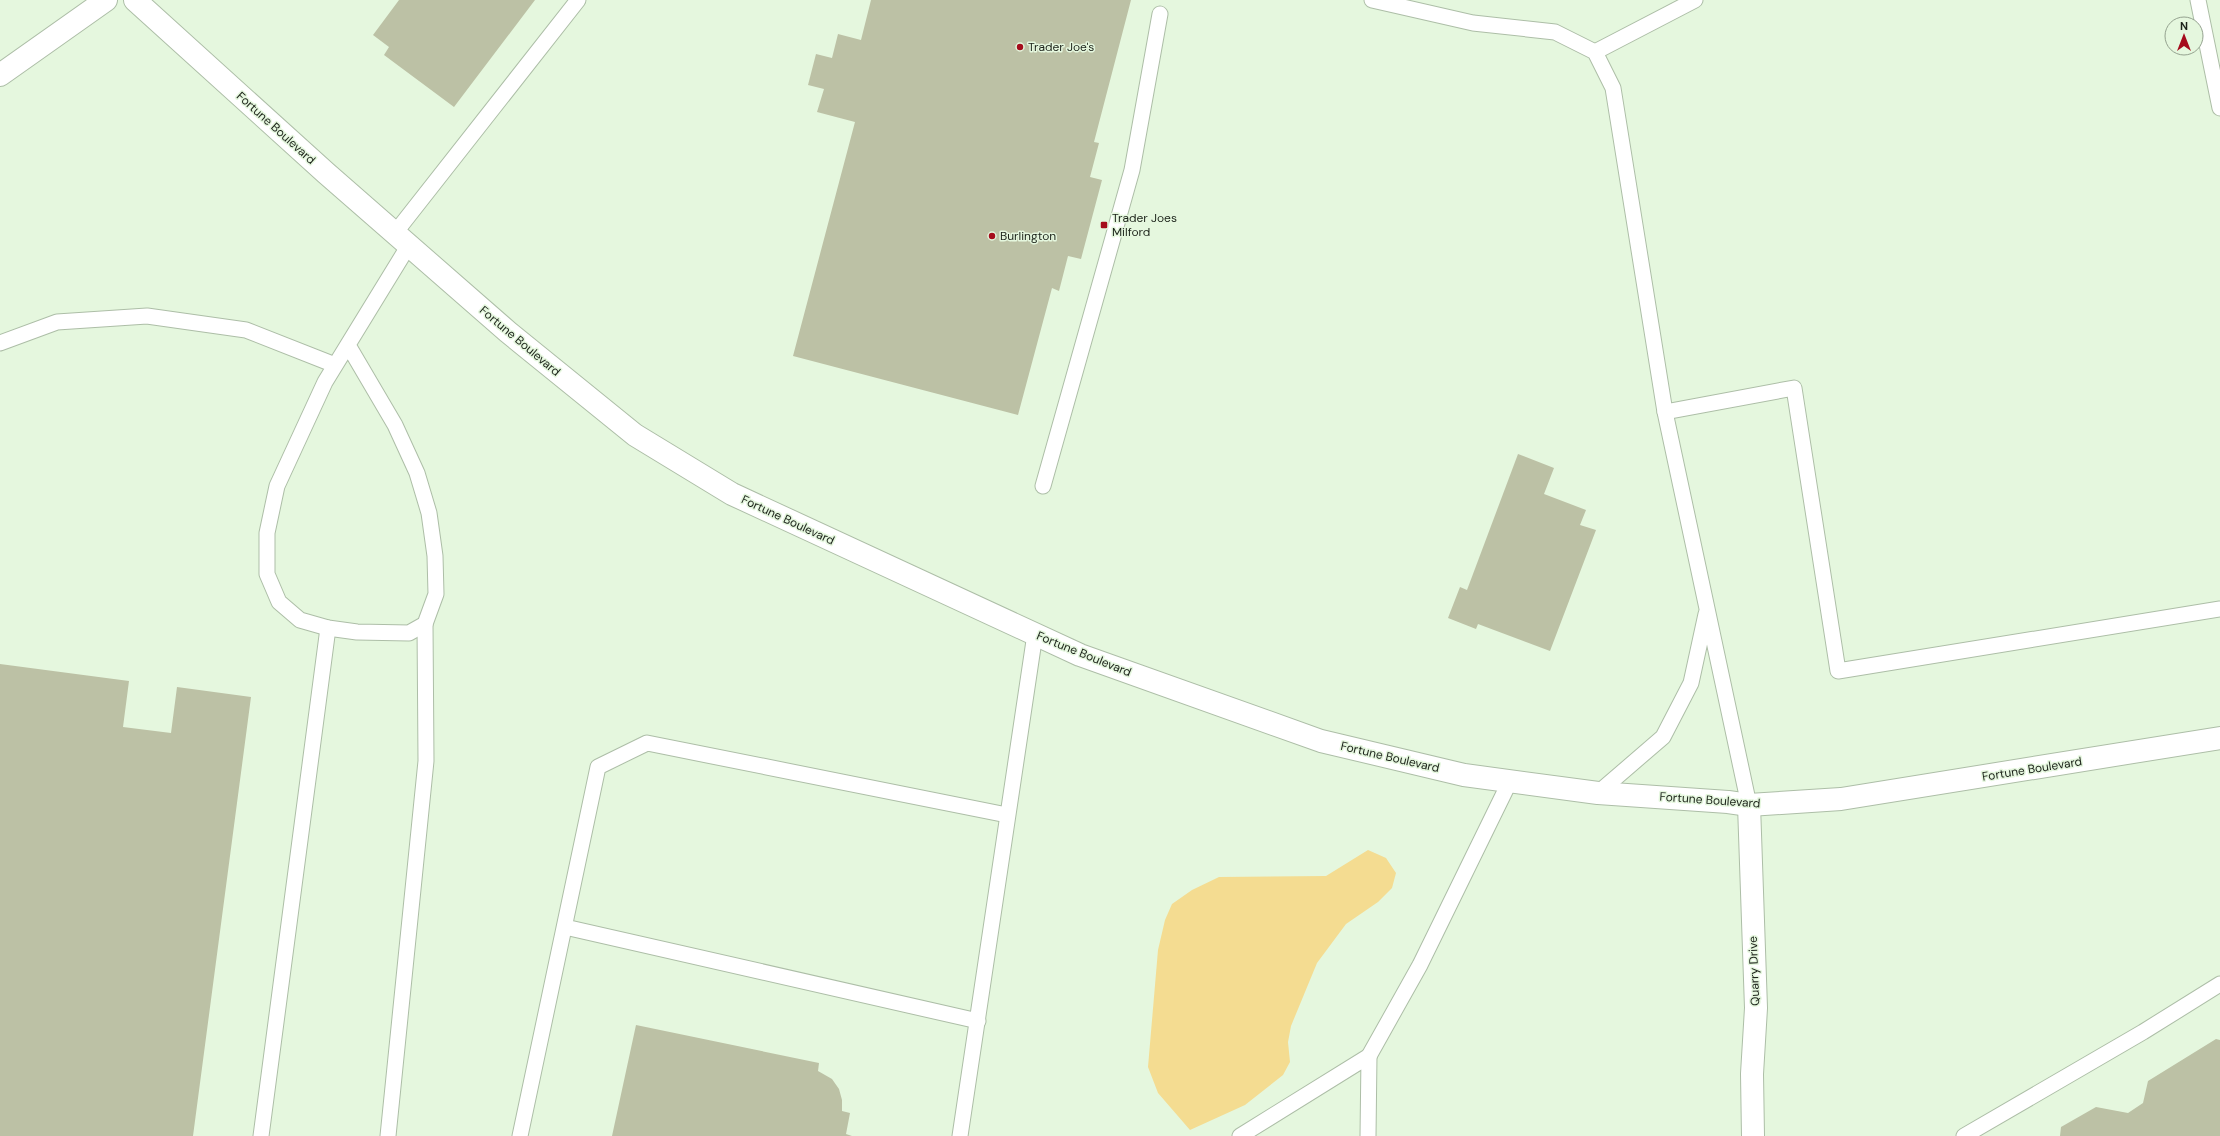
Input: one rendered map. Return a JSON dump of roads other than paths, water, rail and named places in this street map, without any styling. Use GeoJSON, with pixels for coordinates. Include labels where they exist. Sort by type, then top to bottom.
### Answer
{"type":"FeatureCollection","features":[{"type":"Feature","properties":{"kind":"main road"},"geometry":{"type":"LineString","coordinates":[[0,75],[106,0]]}},
{"type":"Feature","properties":{"kind":"main road","name":"Fortune Boulevard"},"geometry":{"type":"LineString","coordinates":[[135,0],[508,332],[635,435],[732,494],[1080,655],[1321,741],[1464,775],[1598,793],[1728,802],[1749,805],[1841,799],[2220,738]]}},
{"type":"Feature","properties":{"kind":"main road","name":"Quarry Drive"},"geometry":{"type":"LineString","coordinates":[[1749,805],[1756,1008],[1752,1074],[1753,1136]]}},
{"type":"Feature","properties":{"kind":"lane"},"geometry":{"type":"LineString","coordinates":[[425,624],[409,633],[357,632],[328,628],[300,620],[279,602],[267,574],[267,533],[277,486],[325,382],[348,345],[402,239],[578,0]]}},
{"type":"Feature","properties":{"kind":"lane"},"geometry":{"type":"LineString","coordinates":[[1372,0],[1473,23],[1555,32],[1595,52],[1613,88],[1665,412],[1749,805]]}},
{"type":"Feature","properties":{"kind":"lane"},"geometry":{"type":"LineString","coordinates":[[1595,52],[1695,0]]}},
{"type":"Feature","properties":{"kind":"lane"},"geometry":{"type":"LineString","coordinates":[[2198,0],[2220,108]]}},
{"type":"Feature","properties":{"kind":"lane"},"geometry":{"type":"LineString","coordinates":[[1043,486],[1132,170],[1160,14]]}},
{"type":"Feature","properties":{"kind":"lane"},"geometry":{"type":"LineString","coordinates":[[0,343],[57,322],[147,316],[246,330],[335,365]]}},
{"type":"Feature","properties":{"kind":"lane"},"geometry":{"type":"LineString","coordinates":[[348,345],[395,424],[417,473],[429,513],[435,556],[436,594],[425,624],[426,762],[388,1136]]}},
{"type":"Feature","properties":{"kind":"lane"},"geometry":{"type":"LineString","coordinates":[[1665,412],[1794,388],[1838,671],[2220,609]]}},
{"type":"Feature","properties":{"kind":"lane"},"geometry":{"type":"LineString","coordinates":[[1598,793],[1663,737],[1691,683],[1707,609]]}},
{"type":"Feature","properties":{"kind":"lane"},"geometry":{"type":"LineString","coordinates":[[261,1136],[328,628]]}},
{"type":"Feature","properties":{"kind":"lane"},"geometry":{"type":"LineString","coordinates":[[960,1136],[1035,634]]}},
{"type":"Feature","properties":{"kind":"lane"},"geometry":{"type":"LineString","coordinates":[[520,1136],[598,766],[647,743],[1007,815]]}},
{"type":"Feature","properties":{"kind":"lane"},"geometry":{"type":"LineString","coordinates":[[1368,1136],[1369,1056],[1420,965],[1510,781]]}},
{"type":"Feature","properties":{"kind":"lane"},"geometry":{"type":"LineString","coordinates":[[564,927],[978,1022]]}},
{"type":"Feature","properties":{"kind":"lane"},"geometry":{"type":"LineString","coordinates":[[1964,1136],[2144,1032],[2220,984]]}},
{"type":"Feature","properties":{"kind":"lane"},"geometry":{"type":"LineString","coordinates":[[1240,1136],[1369,1056]]}},
{"type":"Feature","properties":{"kind":"place","name":"Trader Joe's"},"geometry":{"type":"Point","coordinates":[1020,47]}},
{"type":"Feature","properties":{"kind":"place","name":"Trader Joes Milford"},"geometry":{"type":"Point","coordinates":[1104,225]}},
{"type":"Feature","properties":{"kind":"place","name":"Burlington"},"geometry":{"type":"Point","coordinates":[992,236]}}]}
